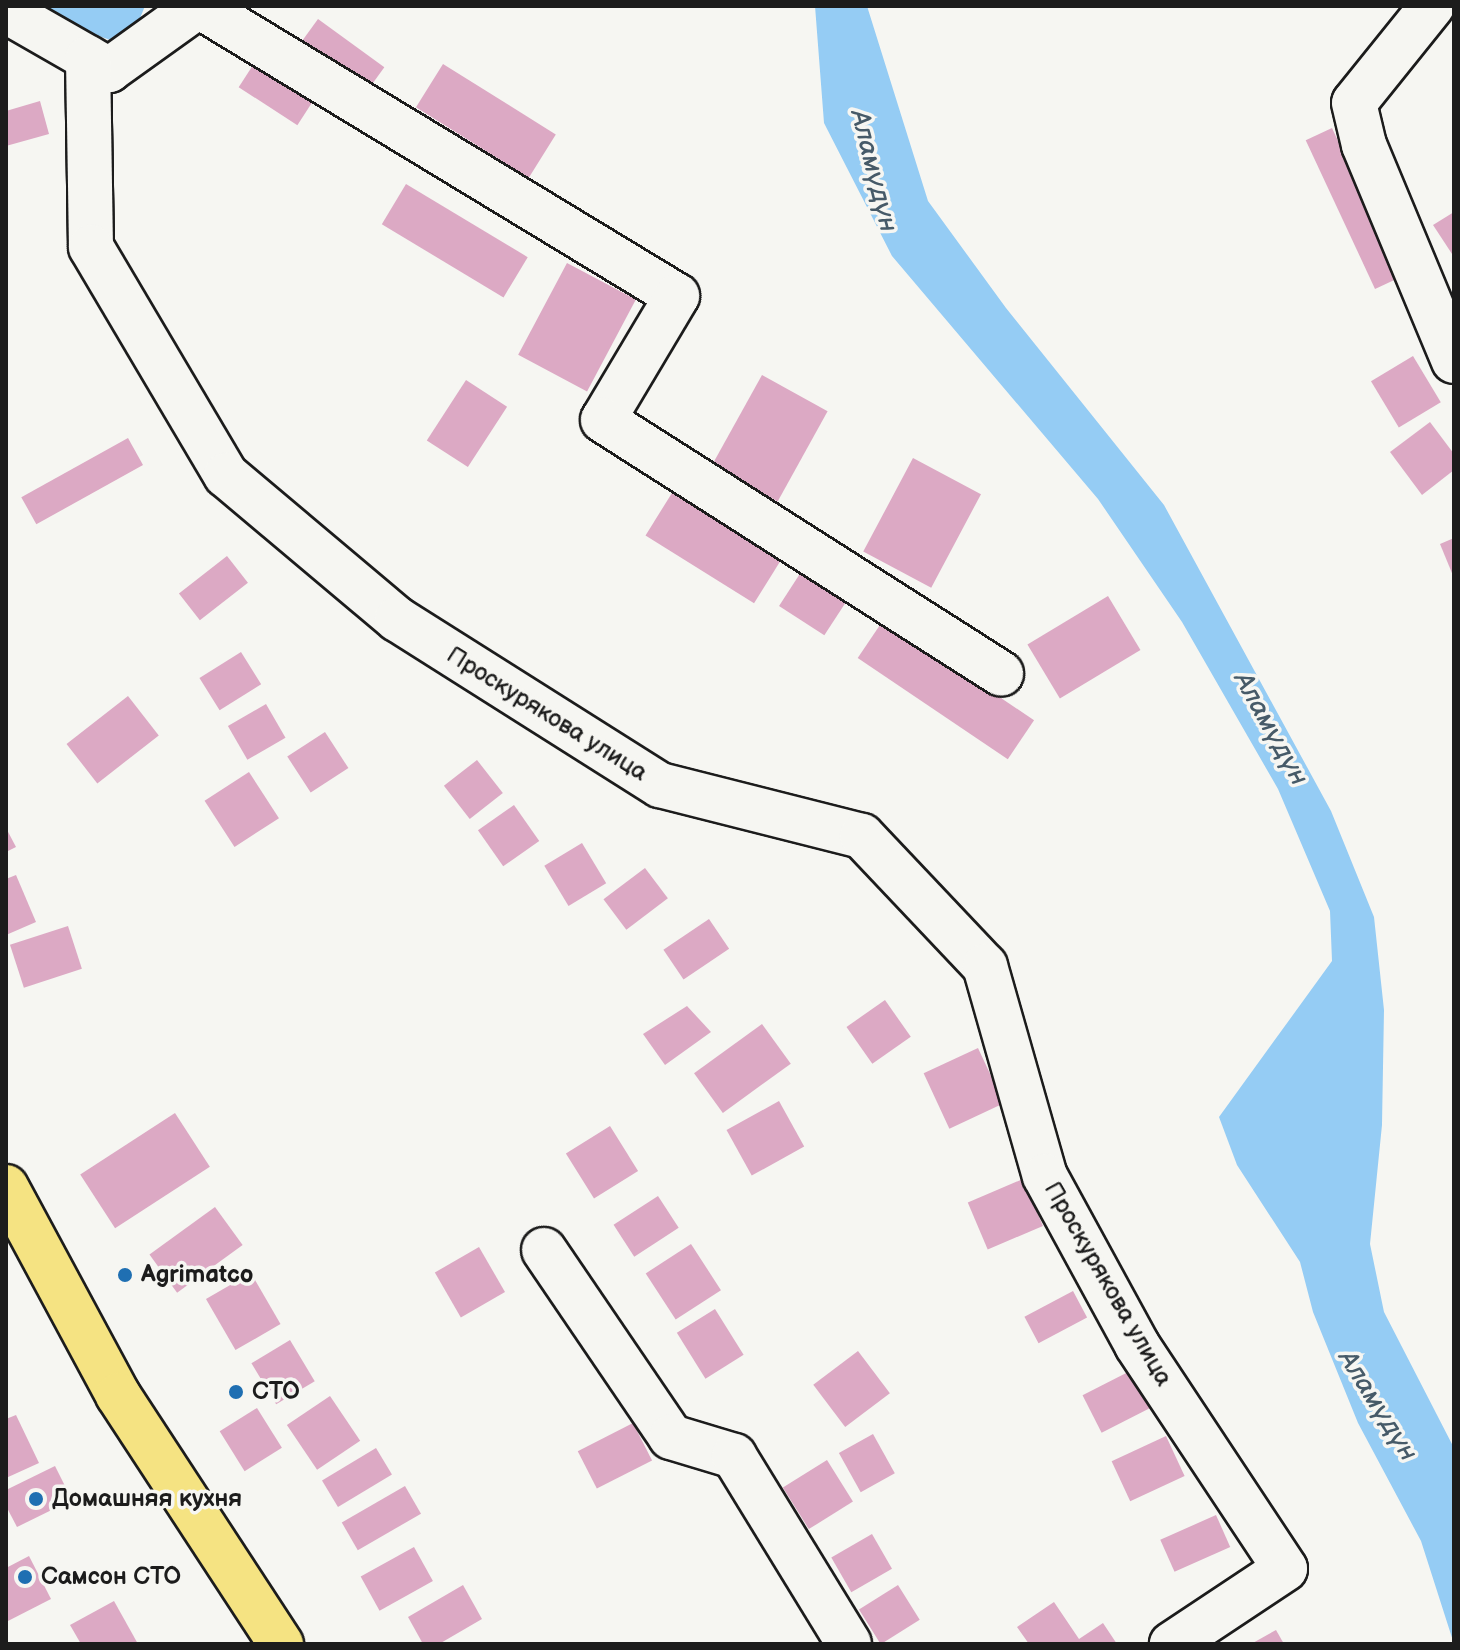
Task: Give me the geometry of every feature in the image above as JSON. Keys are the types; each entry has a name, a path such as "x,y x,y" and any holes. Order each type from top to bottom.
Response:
{"main road":[{"path":"6,1187 118,1395 281,1644"}],"street":[{"path":"6,11 109,70 199,6 677,296 603,420 1001,674"},
{"path":"1432,6 1354,103 1364,145 1454,361"},
{"name":"Проскурякова улица","path":"88,58 91,247 226,475 397,619 660,785 862,836 985,966 1045,1176 1137,1345 1285,1569 1172,1644"},
{"path":"544,1250 671,1437 734,1456 849,1644"}],"water":[{"path":"47,6 145,6 134,33 113,41 68,25"},
{"name":"Аламүдүн","path":"815,6 867,6 928,201 1006,308 1164,505 1331,811 1374,917 1384,1010 1382,1125 1370,1244 1384,1312 1454,1448 1454,1644 1421,1541 1358,1423 1313,1312 1300,1262 1237,1165 1219,1117 1332,961 1330,911 1278,789 1182,622 1098,499 892,256 824,123"}],"building":[{"path":"318,19 384,67 363,97 296,49"},
{"path":"255,62 314,100 297,125 239,87"},
{"path":"443,64 556,134 529,178 416,107"},
{"path":"40,101 49,134 6,146 6,111"},
{"path":"1332,128 1401,277 1375,289 1306,140"},
{"path":"406,184 528,257 504,297 382,224"},
{"path":"1454,212 1454,257 1433,225"},
{"path":"567,263 636,300 587,391 518,355"},
{"path":"1413,356 1441,402 1399,428 1371,381"},
{"path":"762,375 828,411 778,501 712,465"},
{"path":"466,380 507,407 468,467 427,440"},
{"path":"1430,422 1454,454 1454,470 1422,495 1390,452"},
{"path":"128,438 143,465 36,524 21,497"},
{"path":"913,458 981,494 931,588 863,552"},
{"path":"672,493 781,561 754,603 646,535"},
{"path":"1454,538 1454,578 1440,544"},
{"path":"227,556 248,583 200,620 179,594"},
{"path":"803,569 848,598 824,635 779,606"},
{"path":"1108,596 1140,650 1060,698 1027,644"},
{"path":"884,619 1034,720 1008,759 858,658"},
{"path":"241,652 261,684 220,710 199,678"},
{"path":"128,696 159,735 97,783 67,744"},
{"path":"266,704 286,738 247,760 228,726"},
{"path":"325,732 348,768 311,793 287,757"},
{"path":"477,760 503,793 470,819 444,786"},
{"path":"249,772 279,818 235,847 205,801"},
{"path":"514,805 539,841 503,866 478,830"},
{"path":"6,828 16,847 6,852"},
{"path":"582,843 606,883 568,906 544,866"},
{"path":"645,868 668,898 626,930 603,899"},
{"path":"16,875 36,922 6,935 6,879"},
{"path":"709,919 729,949 684,980 663,950"},
{"path":"68,926 82,969 24,988 10,945"},
{"path":"885,1000 911,1037 872,1064 846,1027"},
{"path":"687,1006 711,1032 665,1065 643,1034"},
{"path":"762,1024 791,1064 723,1113 694,1073"},
{"path":"978,1048 1004,1103 949,1129 924,1073"},
{"path":"779,1101 804,1146 752,1176 727,1130"},
{"path":"175,1113 210,1167 115,1228 80,1175"},
{"path":"610,1126 638,1171 594,1199 566,1154"},
{"path":"1023,1179 1043,1226 988,1249 968,1202"},
{"path":"658,1196 679,1228 634,1257 614,1225"},
{"path":"215,1207 243,1245 177,1293 149,1255"},
{"path":"691,1244 721,1290 676,1320 646,1273"},
{"path":"479,1247 505,1292 461,1318 435,1272"},
{"path":"251,1273 280,1324 235,1350 206,1299"},
{"path":"1073,1291 1087,1317 1039,1343 1024,1317"},
{"path":"715,1309 744,1355 705,1379 677,1333"},
{"path":"290,1340 315,1381 276,1404 251,1363"},
{"path":"858,1351 890,1393 845,1427 813,1385"},
{"path":"1136,1368 1155,1405 1102,1433 1083,1395"},
{"path":"330,1396 360,1441 317,1470 287,1425"},
{"path":"257,1408 282,1448 245,1471 220,1431"},
{"path":"16,1415 39,1463 6,1478 6,1419"},
{"path":"633,1423 652,1460 597,1489 578,1451"},
{"path":"873,1434 895,1473 861,1492 839,1453"},
{"path":"1166,1436 1185,1476 1130,1501 1112,1461"},
{"path":"376,1448 392,1475 338,1507 322,1480"},
{"path":"827,1460 853,1502 809,1529 783,1488"},
{"path":"55,1466 72,1500 17,1527 6,1506 6,1490"},
{"path":"405,1486 421,1514 358,1550 342,1522"},
{"path":"1216,1515 1230,1547 1175,1572 1160,1540"},
{"path":"872,1534 892,1569 851,1592 831,1558"},
{"path":"414,1547 433,1581 380,1611 361,1577"},
{"path":"29,1556 51,1599 6,1622 6,1568"},
{"path":"463,1585 482,1619 439,1644 423,1644 408,1617"},
{"path":"898,1585 920,1620 881,1644 859,1609"},
{"path":"114,1601 138,1644 81,1644 70,1625"},
{"path":"1054,1602 1079,1639 1103,1623 1117,1644 1029,1644 1017,1627"},
{"path":"1276,1630 1284,1644 1251,1644"}],"place":[{"name":"Agrimatco","path":"125,1275"},
{"name":"СТО","path":"236,1392"},
{"name":"Домашняя кухня","path":"36,1499"},
{"name":"Самсон СТО","path":"25,1577"}]}
